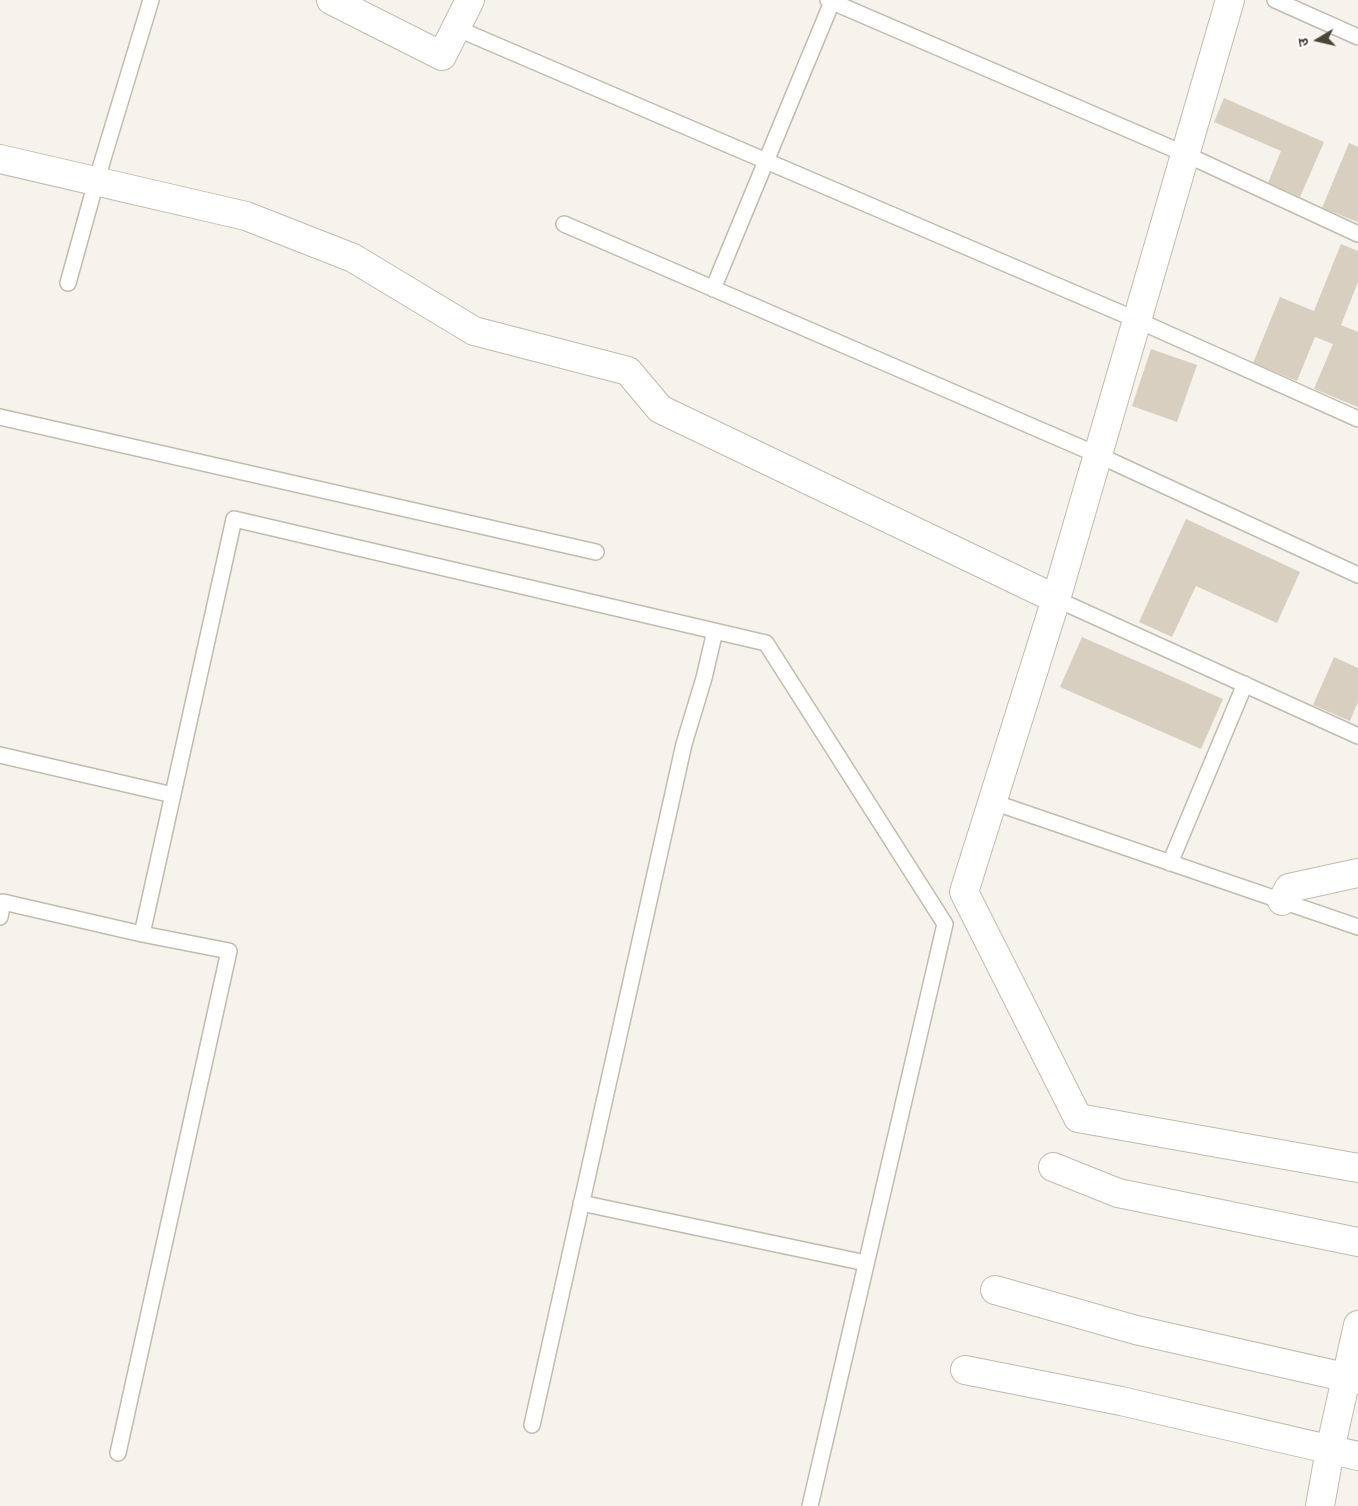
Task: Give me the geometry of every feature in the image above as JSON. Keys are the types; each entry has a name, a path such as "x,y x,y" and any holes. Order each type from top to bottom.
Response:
{"street":[{"path":"331,0 442,56 470,0"},
{"path":"1230,0 1056,599 964,892 1078,1118 1358,1168"},
{"path":"0,160 246,216 353,258 474,331 628,371 660,409 1056,599"},
{"path":"1282,901 1289,888 1358,873"},
{"path":"1052,1167 1118,1193 1358,1242"},
{"path":"995,1290 1136,1330 1352,1379"},
{"path":"1320,1506 1330,1450 1352,1379 1358,1325"},
{"path":"964,1370 1121,1401 1358,1456"}],"lane":[{"path":"68,283 96,182 151,0"},
{"path":"1275,0 1358,37"},
{"path":"713,289 830,1 1185,154 1358,234"},
{"path":"456,28 1137,320 1358,419"},
{"path":"564,224 1098,455 1358,575"},
{"path":"0,417 596,552"},
{"path":"142,934 234,520 766,643 945,924 810,1506"},
{"path":"1056,599 1358,736"},
{"path":"532,1425 684,744 704,678 715,631"},
{"path":"1170,863 1245,684"},
{"path":"0,755 173,795"},
{"path":"993,802 1358,927"},
{"path":"0,917 3,902 142,934 229,951 118,1453"},
{"path":"582,1203 866,1263"}],"building":[{"path":"1224,98 1324,142 1300,197 1268,183 1281,151 1214,122"},
{"path":"1349,143 1358,147 1358,222 1322,208"},
{"path":"1341,244 1358,251 1358,282 1341,325 1358,332 1358,407 1314,389 1333,344 1315,337 1297,381 1253,363 1280,297 1314,311"},
{"path":"1151,349 1197,365 1177,422 1132,406"},
{"path":"1186,519 1300,572 1277,623 1196,586 1172,637 1139,622"},
{"path":"1082,637 1223,699 1201,749 1060,687"},
{"path":"1334,657 1358,668 1358,702 1350,721 1313,705"}]}
